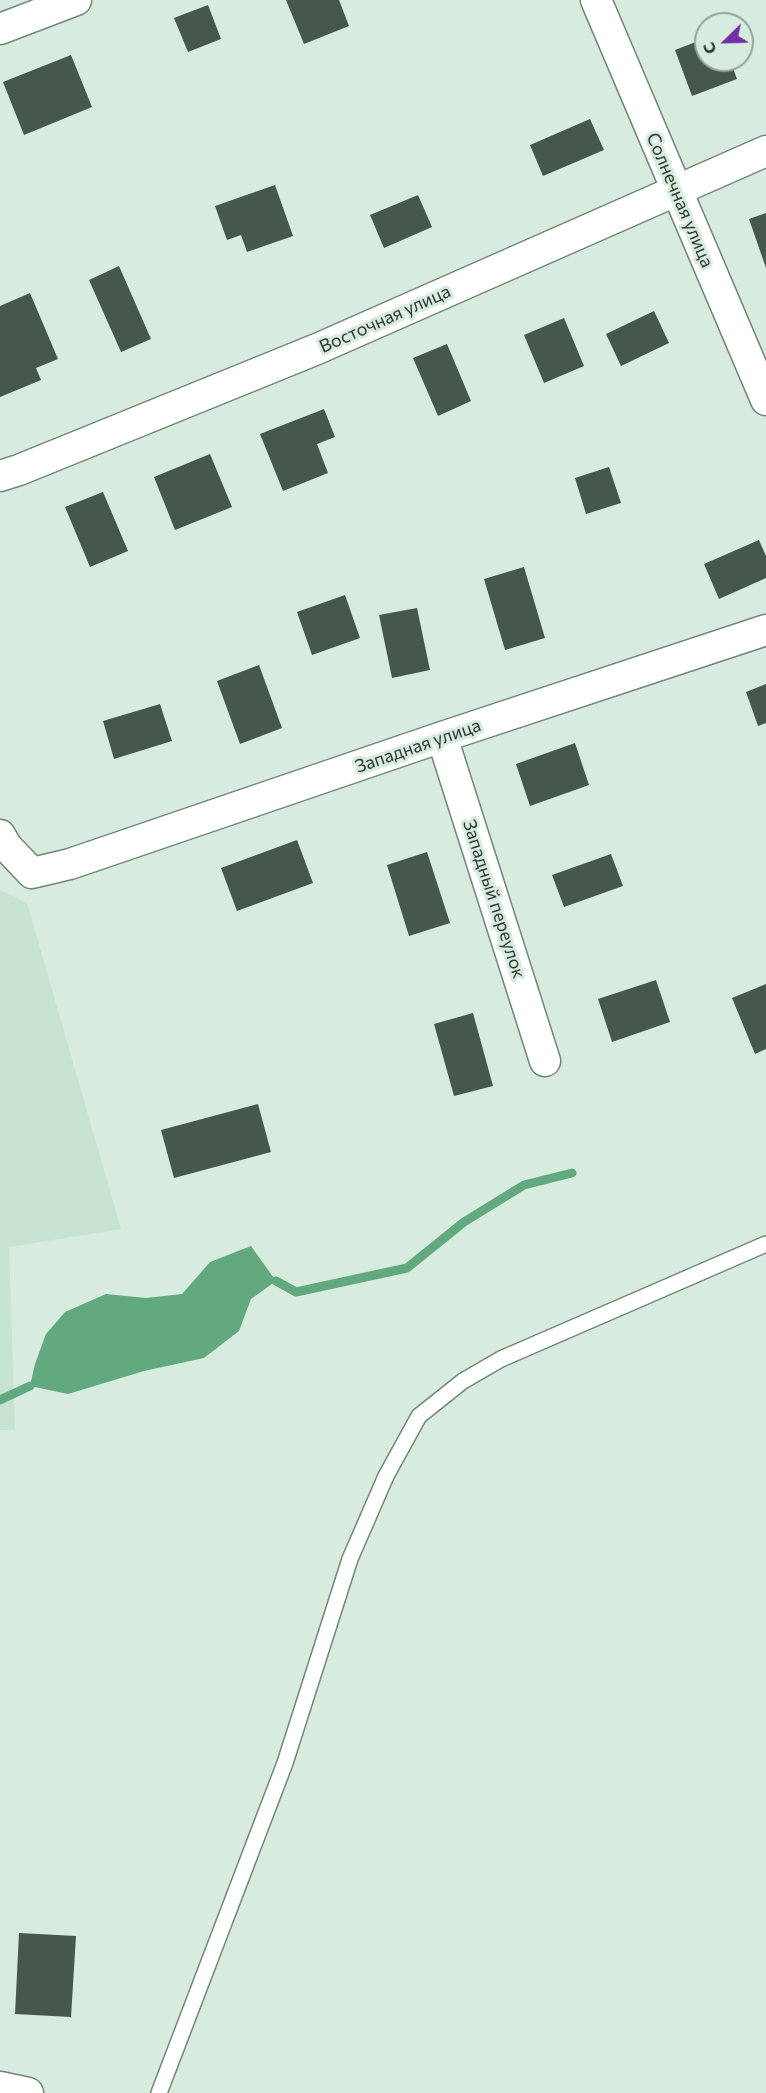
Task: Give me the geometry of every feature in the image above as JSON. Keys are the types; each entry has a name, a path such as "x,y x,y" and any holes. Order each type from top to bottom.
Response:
{"street":[{"path":"0,29 76,0"},
{"name":"Солнечная улица","path":"596,0 766,400"},
{"name":"Восточная улица","path":"0,476 317,349 766,151"},
{"name":"Западная улица","path":"0,835 7,847 32,873 70,864 442,737 766,630"},
{"name":"Западный переулок","path":"442,737 545,1061"},
{"path":"0,2087 28,2093"}],"lane":[{"path":"159,2093 285,1763 350,1559 386,1476 419,1416 463,1381 501,1359 766,1244"}],"shaded area":[{"path":"0,890 27,903 121,1229 9,1247 15,1430 0,1430"},
{"path":"251,1246 276,1281 251,1299 239,1331 204,1358 144,1371 68,1394 30,1386 46,1334 65,1312 106,1294 146,1298 182,1294 210,1262"}],"building":[{"path":"286,0 339,0 349,26 304,44"},
{"path":"208,5 221,39 188,52 174,18"},
{"path":"694,43 694,72 734,72 737,79 692,96 675,50"},
{"path":"71,55 92,107 24,135 3,82"},
{"path":"590,119 604,150 543,176 530,145"},
{"path":"275,185 293,236 247,252 241,235 227,240 215,206"},
{"path":"418,195 432,227 384,248 370,215"},
{"path":"766,213 766,268 749,219"},
{"path":"119,266 151,339 121,352 89,280"},
{"path":"30,293 58,359 36,368 41,380 0,397 0,306"},
{"path":"654,311 669,343 621,366 606,334"},
{"path":"564,318 584,366 544,383 524,335"},
{"path":"447,344 471,401 438,416 413,358"},
{"path":"324,409 335,437 317,444 328,473 283,491 260,434"},
{"path":"210,454 232,507 175,530 154,477"},
{"path":"609,467 621,503 586,514 575,478"},
{"path":"103,492 128,551 90,567 65,507"},
{"path":"759,540 766,556 766,578 719,599 704,564"},
{"path":"524,567 545,638 505,650 484,579"},
{"path":"345,595 360,638 312,655 297,612"},
{"path":"417,608 430,670 392,678 379,615"},
{"path":"259,665 282,728 240,744 217,681"},
{"path":"766,684 766,723 758,726 746,692"},
{"path":"160,704 172,741 114,759 103,721"},
{"path":"575,743 589,785 530,806 516,764"},
{"path":"297,840 313,883 237,911 221,868"},
{"path":"427,852 450,923 409,936 387,865"},
{"path":"611,854 623,886 564,907 552,875"},
{"path":"656,980 670,1022 612,1042 598,999"},
{"path":"766,984 766,1049 755,1054 732,998"},
{"path":"473,1013 493,1086 454,1096 434,1024"},
{"path":"258,1104 271,1152 174,1178 161,1130"},
{"path":"19,1933 76,1936 71,2017 15,2014"}],"waterway":[{"path":"276,1281 296,1292 407,1268 464,1222 524,1185 572,1173"},
{"path":"0,1400 30,1386"}]}
